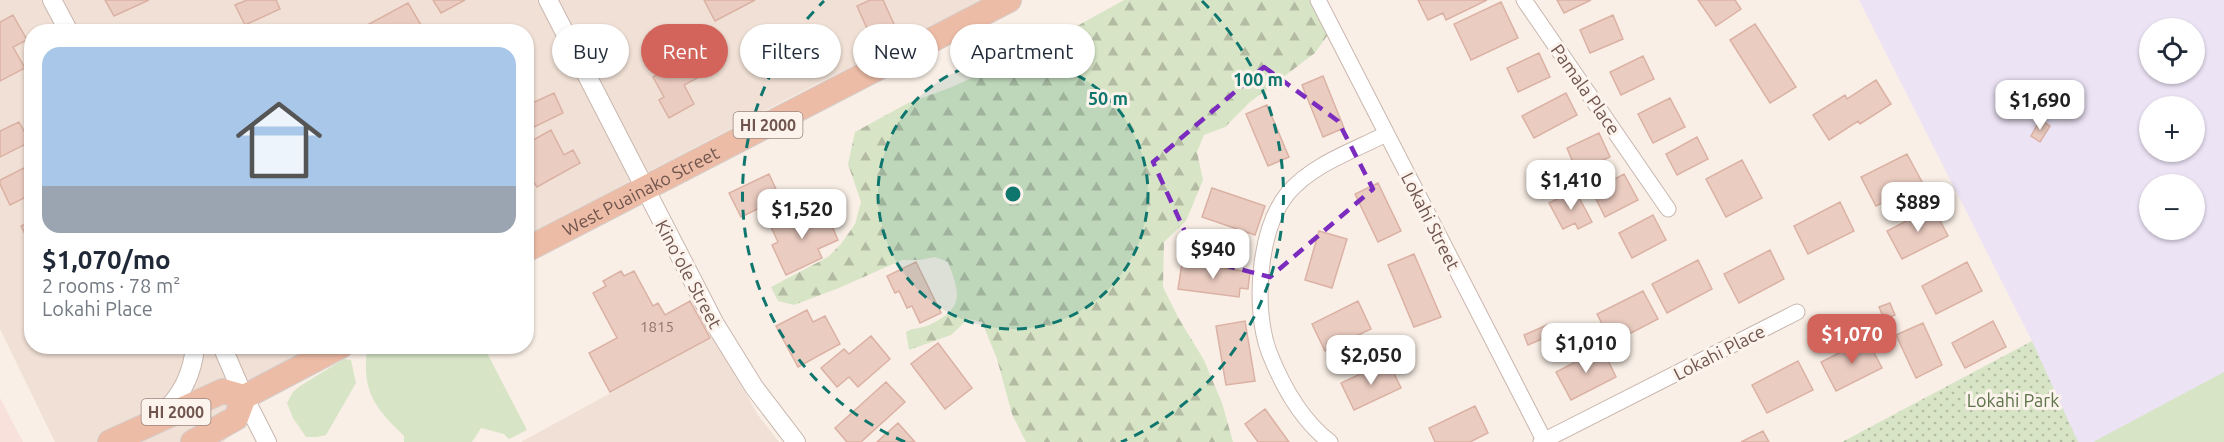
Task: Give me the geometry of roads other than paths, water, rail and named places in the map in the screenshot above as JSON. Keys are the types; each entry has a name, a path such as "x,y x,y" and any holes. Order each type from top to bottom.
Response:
{"highway":[{"name":"West Puainako Street","path":"534,246 1009,0"},
{"path":"244,397 326,354"},
{"name":"HI 2000","path":"110,442 223,391 244,397 236,418 193,442"}],"street":[{"path":"52,0 65,24"},
{"name":"Kinoʻole Street","path":"548,0 715,324 754,387 796,442"},
{"name":"Lokahi Street","path":"1318,0 1543,441"},
{"name":"Pamala Place","path":"1524,0 1668,209"},
{"path":"1330,442 1301,412 1284,384 1268,350 1261,313 1263,249 1275,215 1288,193 1316,169 1386,134"},
{"name":"Lokahi Place","path":"1543,441 1797,312"},
{"path":"150,423 175,401 184,387 193,354"},
{"path":"225,354 267,442"}],"park label":[{"name":"Lokahi Park","path":"2013,400"}]}
